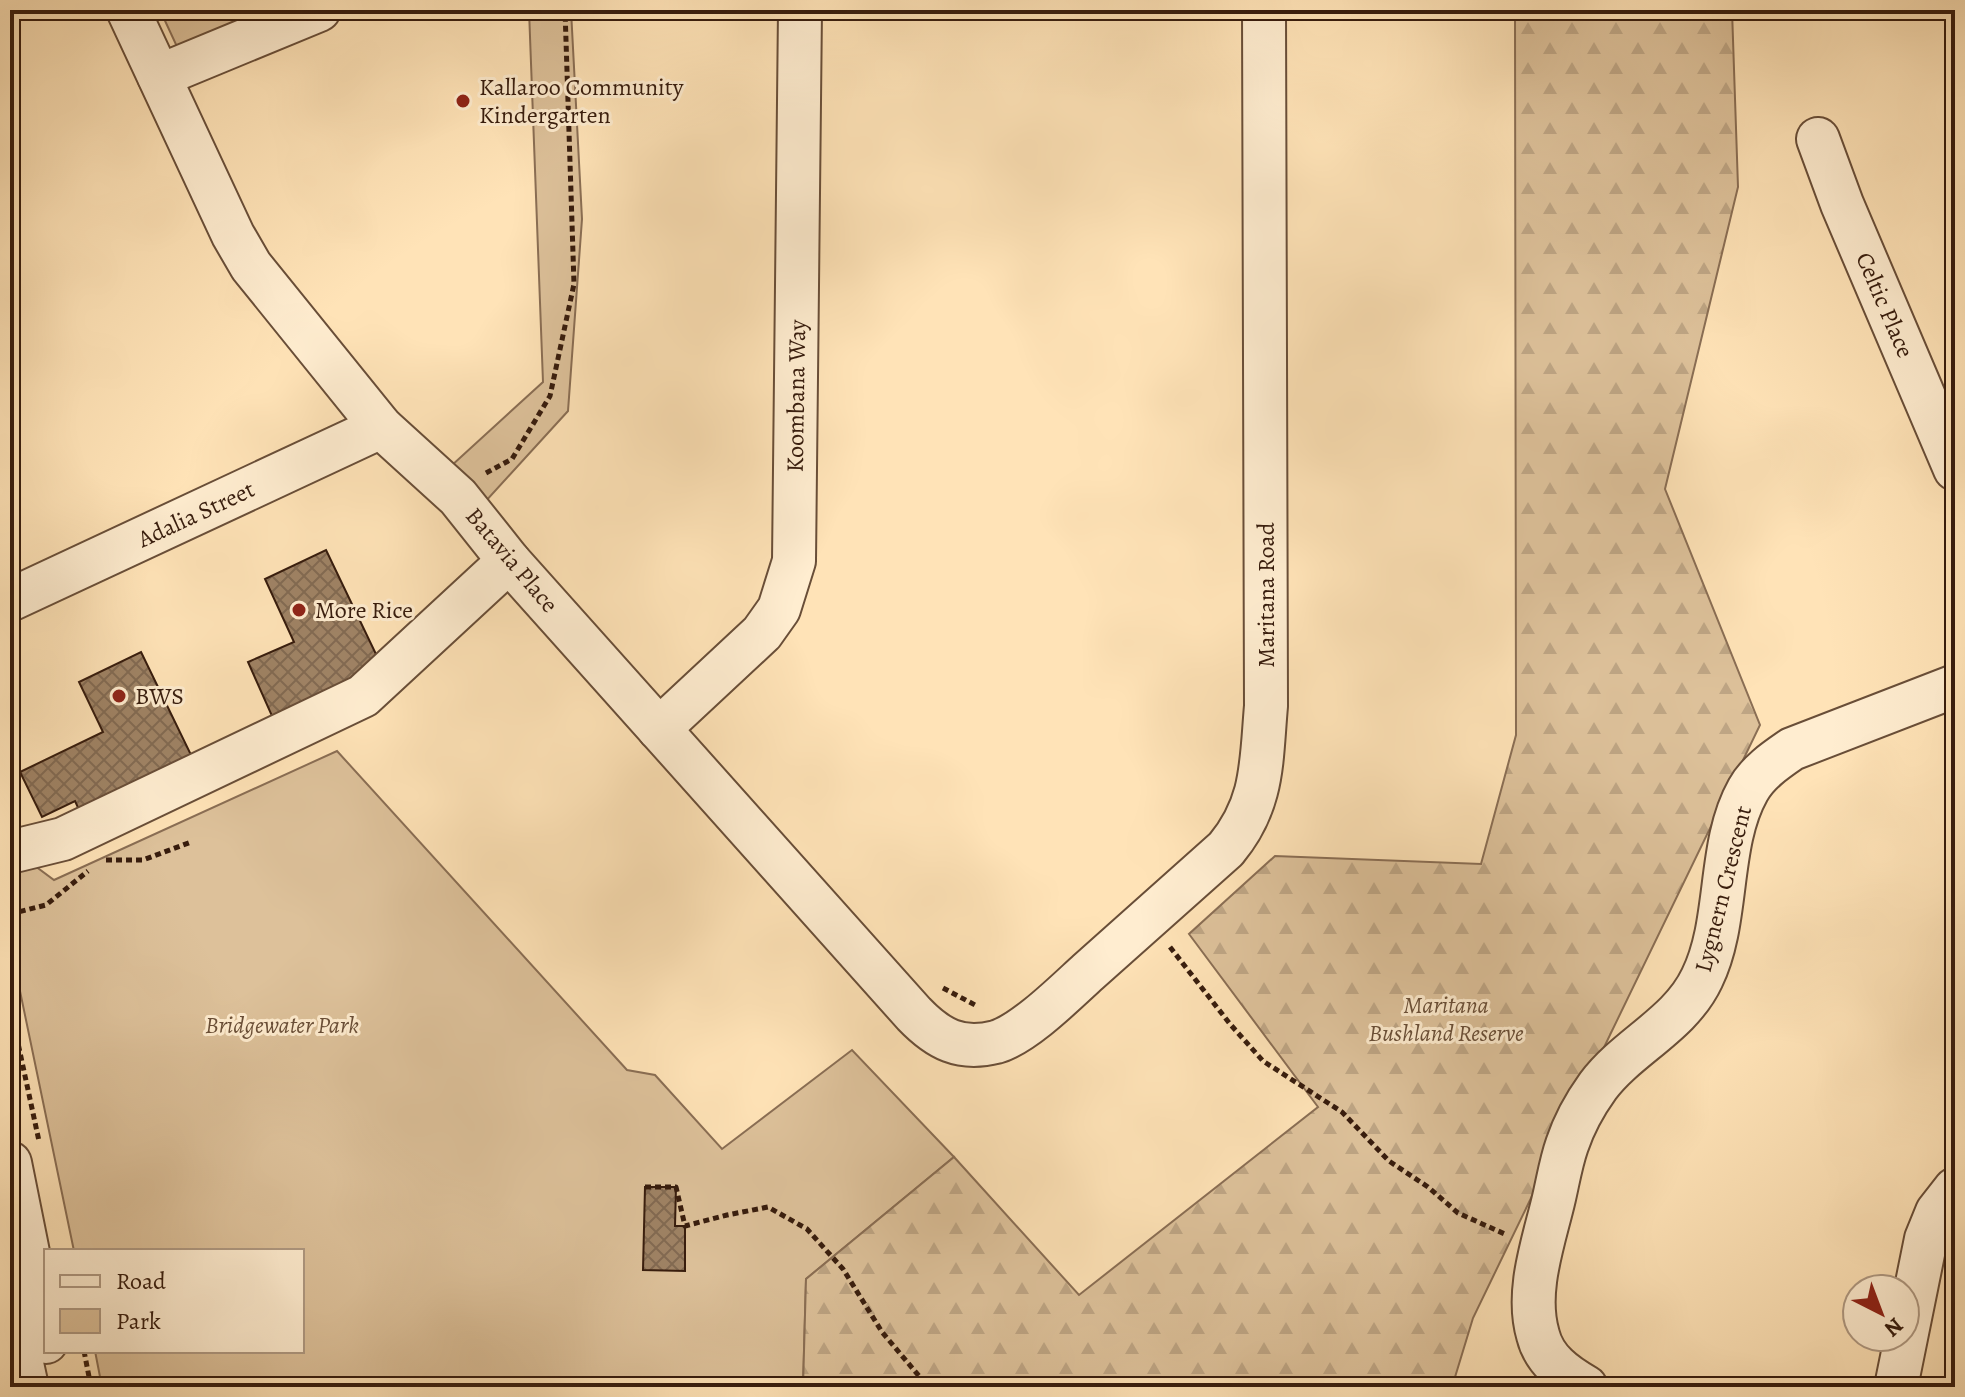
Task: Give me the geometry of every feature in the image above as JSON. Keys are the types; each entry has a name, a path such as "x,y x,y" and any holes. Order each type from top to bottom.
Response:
{"street":[{"name":"Batavia Place","path":"128,10 233,235 251,266 381,427 458,497 509,561 932,1033 950,1042 977,1026"},
{"path":"159,76 319,10"},
{"name":"Koombana Way","path":"659,729 762,633 779,609 794,561 800,10"},
{"name":"Maritana Road","path":"977,1026 999,1041 1047,1009 1226,849 1243,829 1253,806 1260,778 1266,706 1264,10"},
{"name":"Celtic Place","path":"1818,139 1842,204 1955,469"},
{"name":"Adalia Street","path":"10,600 381,427"},
{"path":"10,852 63,839 363,696 509,561"},
{"name":"Lygnern Crescent","path":"1586,1387 1566,1376 1548,1357 1538,1336 1534,1305 1544,1240 1567,1145 1582,1109 1600,1084 1692,997 1704,975 1736,817 1749,788 1770,764 1792,749 1955,686"},
{"path":"25,1153 44,1324"},
{"path":"1896,1387 1926,1239 1937,1212 1955,1189"},
{"path":"10,1308 27,1387"},
{"path":"48,1353 56,1387"}],"path":[{"path":"458,497 478,477 512,459 550,396 574,284 565,10"},
{"path":"101,860 143,860 191,842"},
{"path":"10,914 46,905 90,869"},
{"path":"1149,917 1199,986 1263,1061 1342,1112 1389,1161 1428,1187 1458,1213 1504,1235 1544,1240"},
{"path":"939,986 977,1026"},
{"path":"10,1006 25,1153"},
{"path":"645,1187 676,1187 685,1226 768,1207 807,1229 843,1269 882,1332 924,1382 938,1387"},
{"path":"84,1353 91,1387"}],"green space":[{"path":"160,10 269,10 179,51"},
{"path":"529,10 571,10 582,219 568,411 474,514 439,477 543,382"},
{"name":"Maritana Bushland Reserve","path":"1515,10 1732,10 1738,187 1665,489 1760,725 1473,1318 1452,1387 803,1387 806,1279 954,1157 1079,1295 1318,1107 1189,934 1275,856 1481,864 1516,735"},
{"name":"Bridgewater Park","path":"337,751 627,1070 655,1075 722,1149 852,1050 954,1157 806,1279 803,1387 102,1387 95,1353 304,1353 304,1249 74,1249 10,943 10,863 31,863 54,880"}],"building":[{"path":"326,550 386,675 276,725 248,662 294,642 265,579"},
{"path":"141,652 193,759 81,814 75,801 42,817 20,772 103,732 79,682"},
{"path":"645,1187 676,1187 675,1226 685,1226 685,1271 643,1270"}],"place":[{"name":"Kallaroo Community Kindergarten","path":"463,101"},
{"name":"More Rice","path":"299,610"},
{"name":"BWS","path":"119,696"}]}
